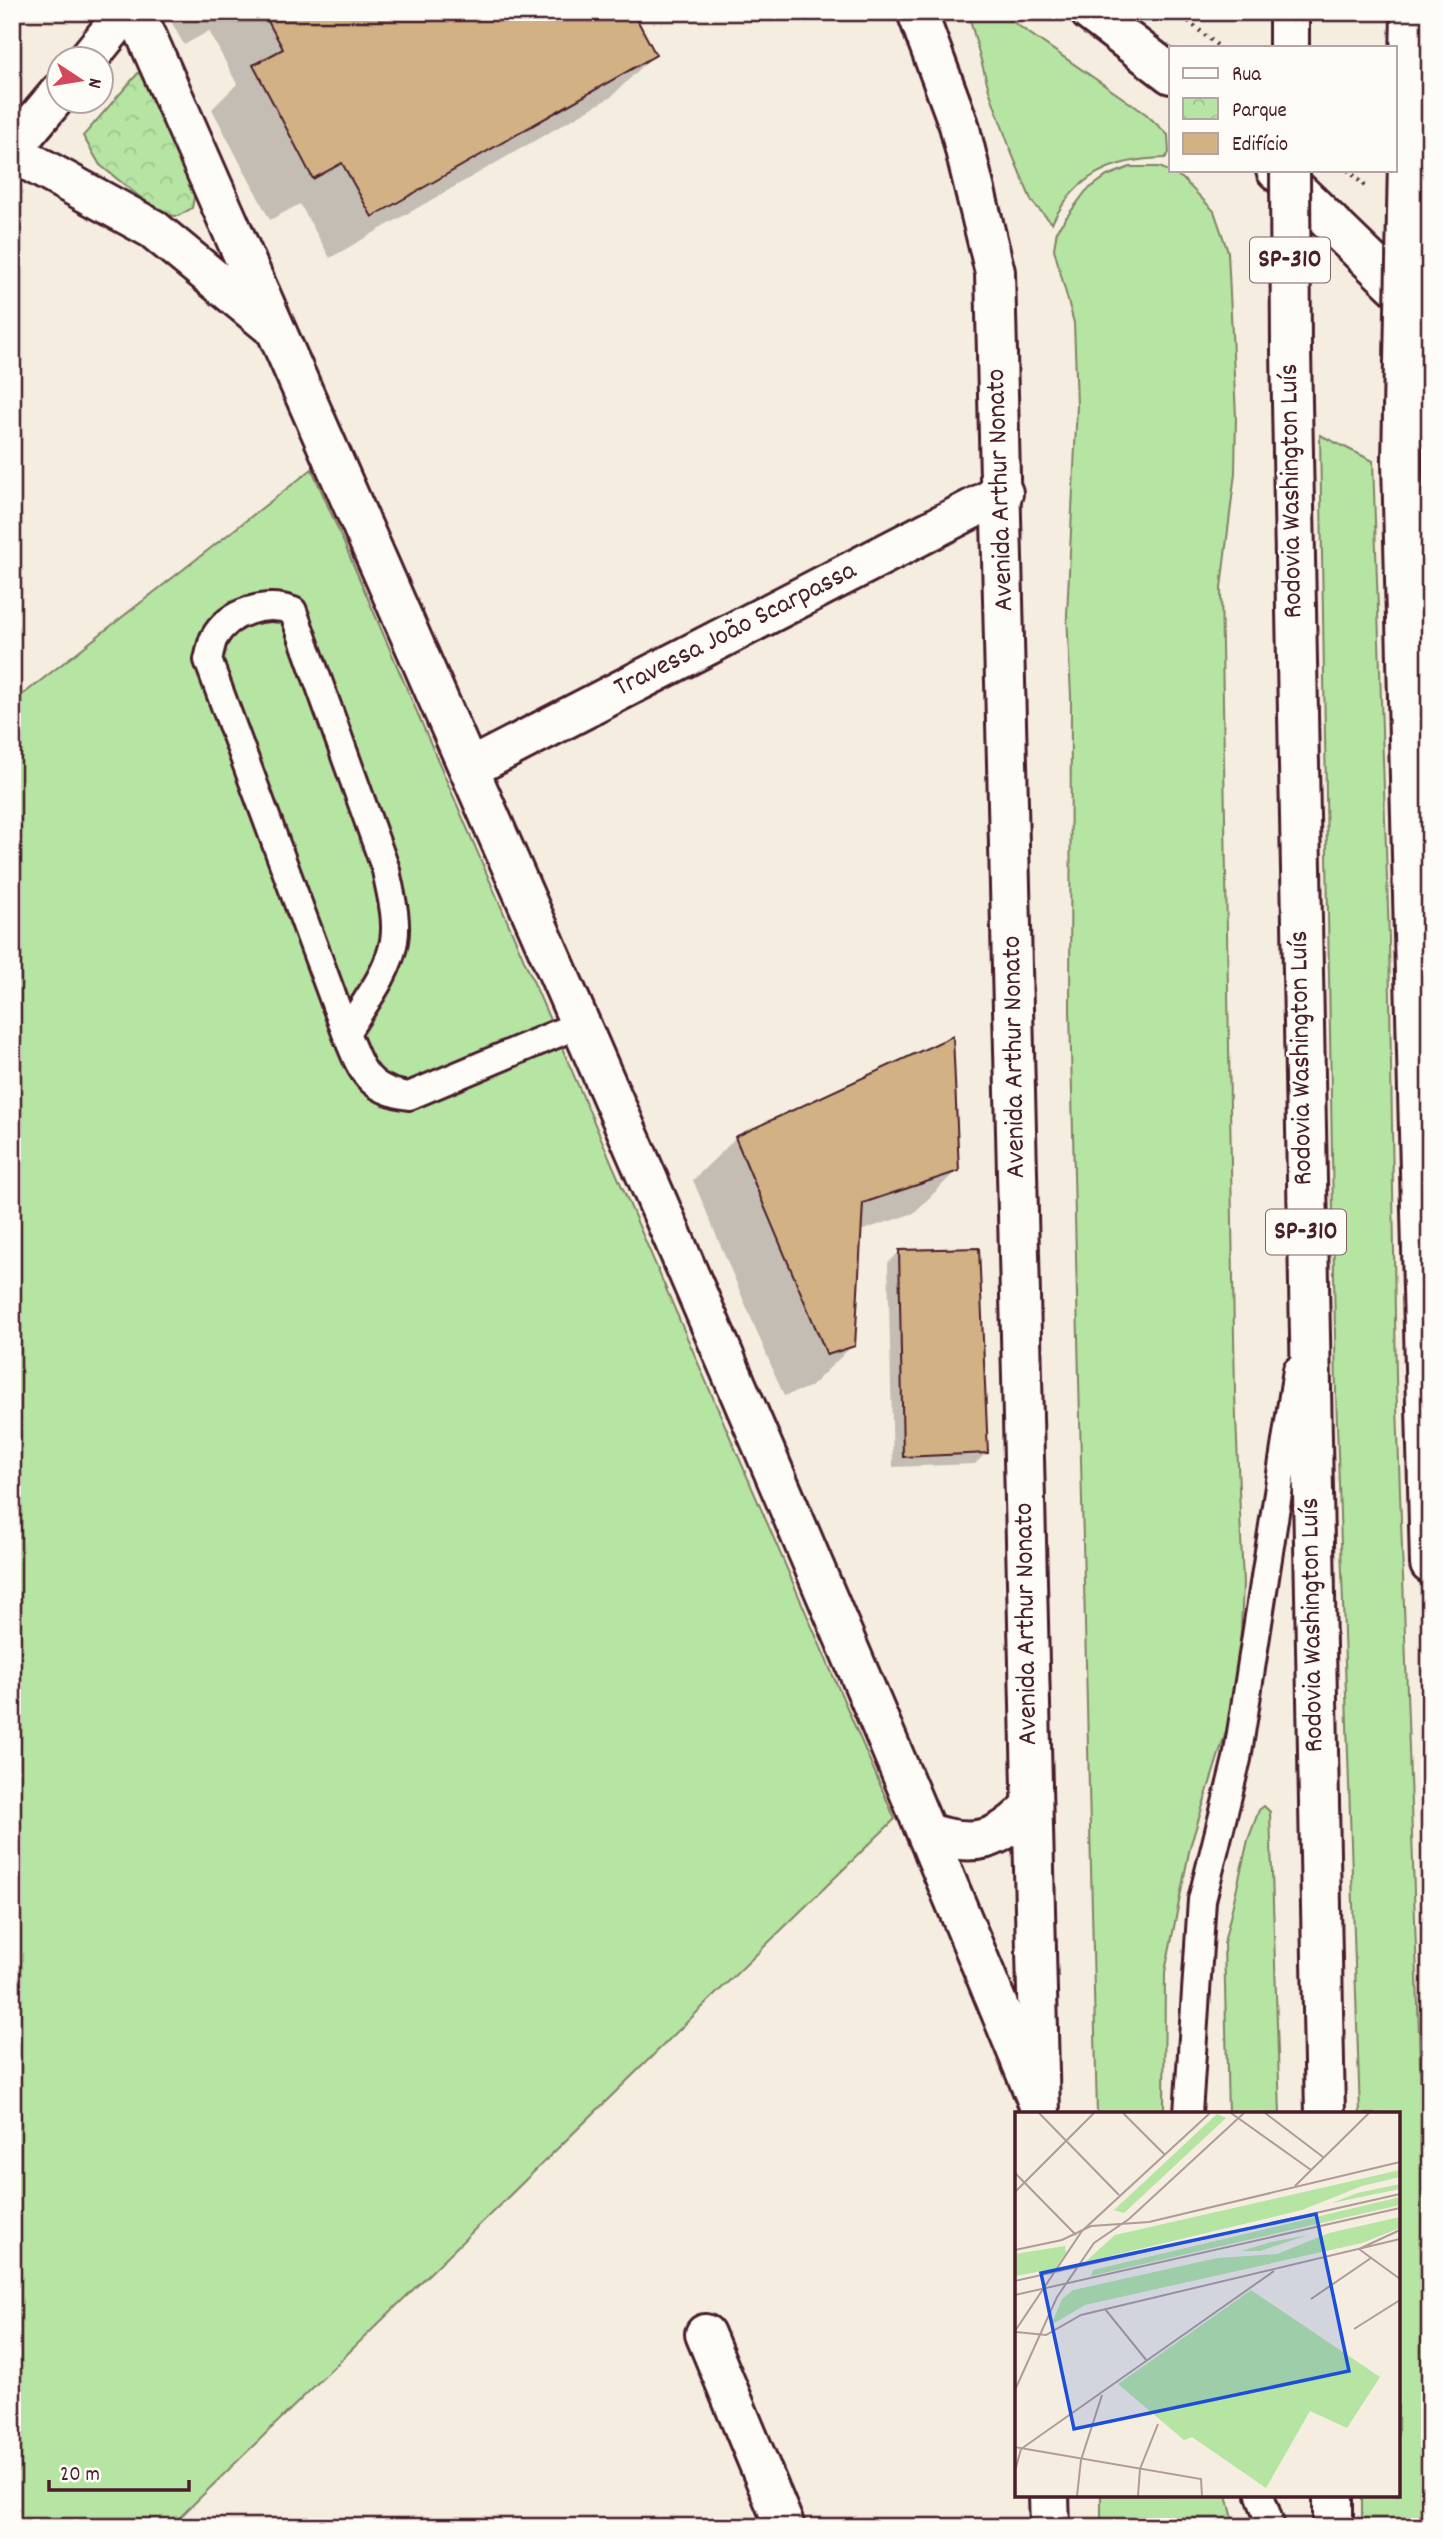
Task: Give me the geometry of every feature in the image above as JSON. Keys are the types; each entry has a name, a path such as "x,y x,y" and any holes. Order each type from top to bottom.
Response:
{"main road":[{"path":"98,46 126,12"},
{"path":"136,12 470,768 928,1833 1040,2110"},
{"name":"Avenida Arthur Nonato","path":"917,12 959,125 995,272 1003,493 1040,2110"},
{"path":"1090,12 1169,72"},
{"path":"1276,12 1310,46"},
{"path":"1289,12 1289,46"},
{"path":"1411,12 1402,462 1430,1564"},
{"path":"46,109 12,150 153,229 275,328"},
{"path":"1396,134 1430,168"},
{"path":"1278,172 1430,319"},
{"name":"Rodovia Washington Luís","path":"1290,172 1307,1306 1325,2112"},
{"name":"Travessa João Scarpassa","path":"470,768 1003,493"},
{"path":"928,1833 956,1842 986,1840 1012,1827 1032,1805"},
{"path":"705,2334 785,2527"},
{"path":"1049,2497 1050,2527"},
{"path":"1333,2497 1334,2527"}],"lane":[{"path":"346,1033 386,966 394,941 393,909 386,870 293,611 279,606 255,608 232,618 214,638 208,660 346,1033 368,1079 385,1093 409,1096 580,1024"},
{"path":"1188,2112 1202,1900 1237,1759 1307,1306"},
{"path":"1261,2497 1271,2527"}],"path":[{"path":"1178,12 1218,46"}],"green space":[{"path":"968,12 1000,13 1146,114 1168,135 1169,153 1165,158 1128,162 1098,173 1072,193 1052,223 1032,202 1012,154 989,90"},
{"path":"139,72 187,162 196,186 192,208 178,216 162,215 100,165 83,136 100,116 116,116 116,98"},
{"path":"1130,167 1160,167 1182,178 1214,211 1228,252 1236,416 1235,473 1221,588 1235,1393 1243,1584 1240,1652 1229,1722 1190,1847 1165,1972 1164,2112 1097,2112 1070,1011 1071,696 1067,615 1077,405 1074,323 1054,249 1057,230 1086,191 1107,176"},
{"path":"1320,435 1373,461 1389,938 1396,1377 1422,2120 1427,2527 1362,2527 1362,2497 1400,2497 1400,2112 1360,2112 1336,1394"},
{"path":"312,469 895,1819 170,2527 12,2527 12,703"},
{"path":"1264,1806 1270,1812 1280,2112 1228,2112 1224,1943 1248,1840 1259,1810"},
{"path":"1101,2497 1228,2497 1235,2527 1101,2527"}],"building":[{"path":"263,12 633,12 656,55 372,217 342,163 313,179 253,65 283,49"},
{"path":"953,1036 959,1171 863,1203 855,1346 827,1355 735,1137"},
{"path":"979,1248 988,1453 903,1457 899,1250"}]}
